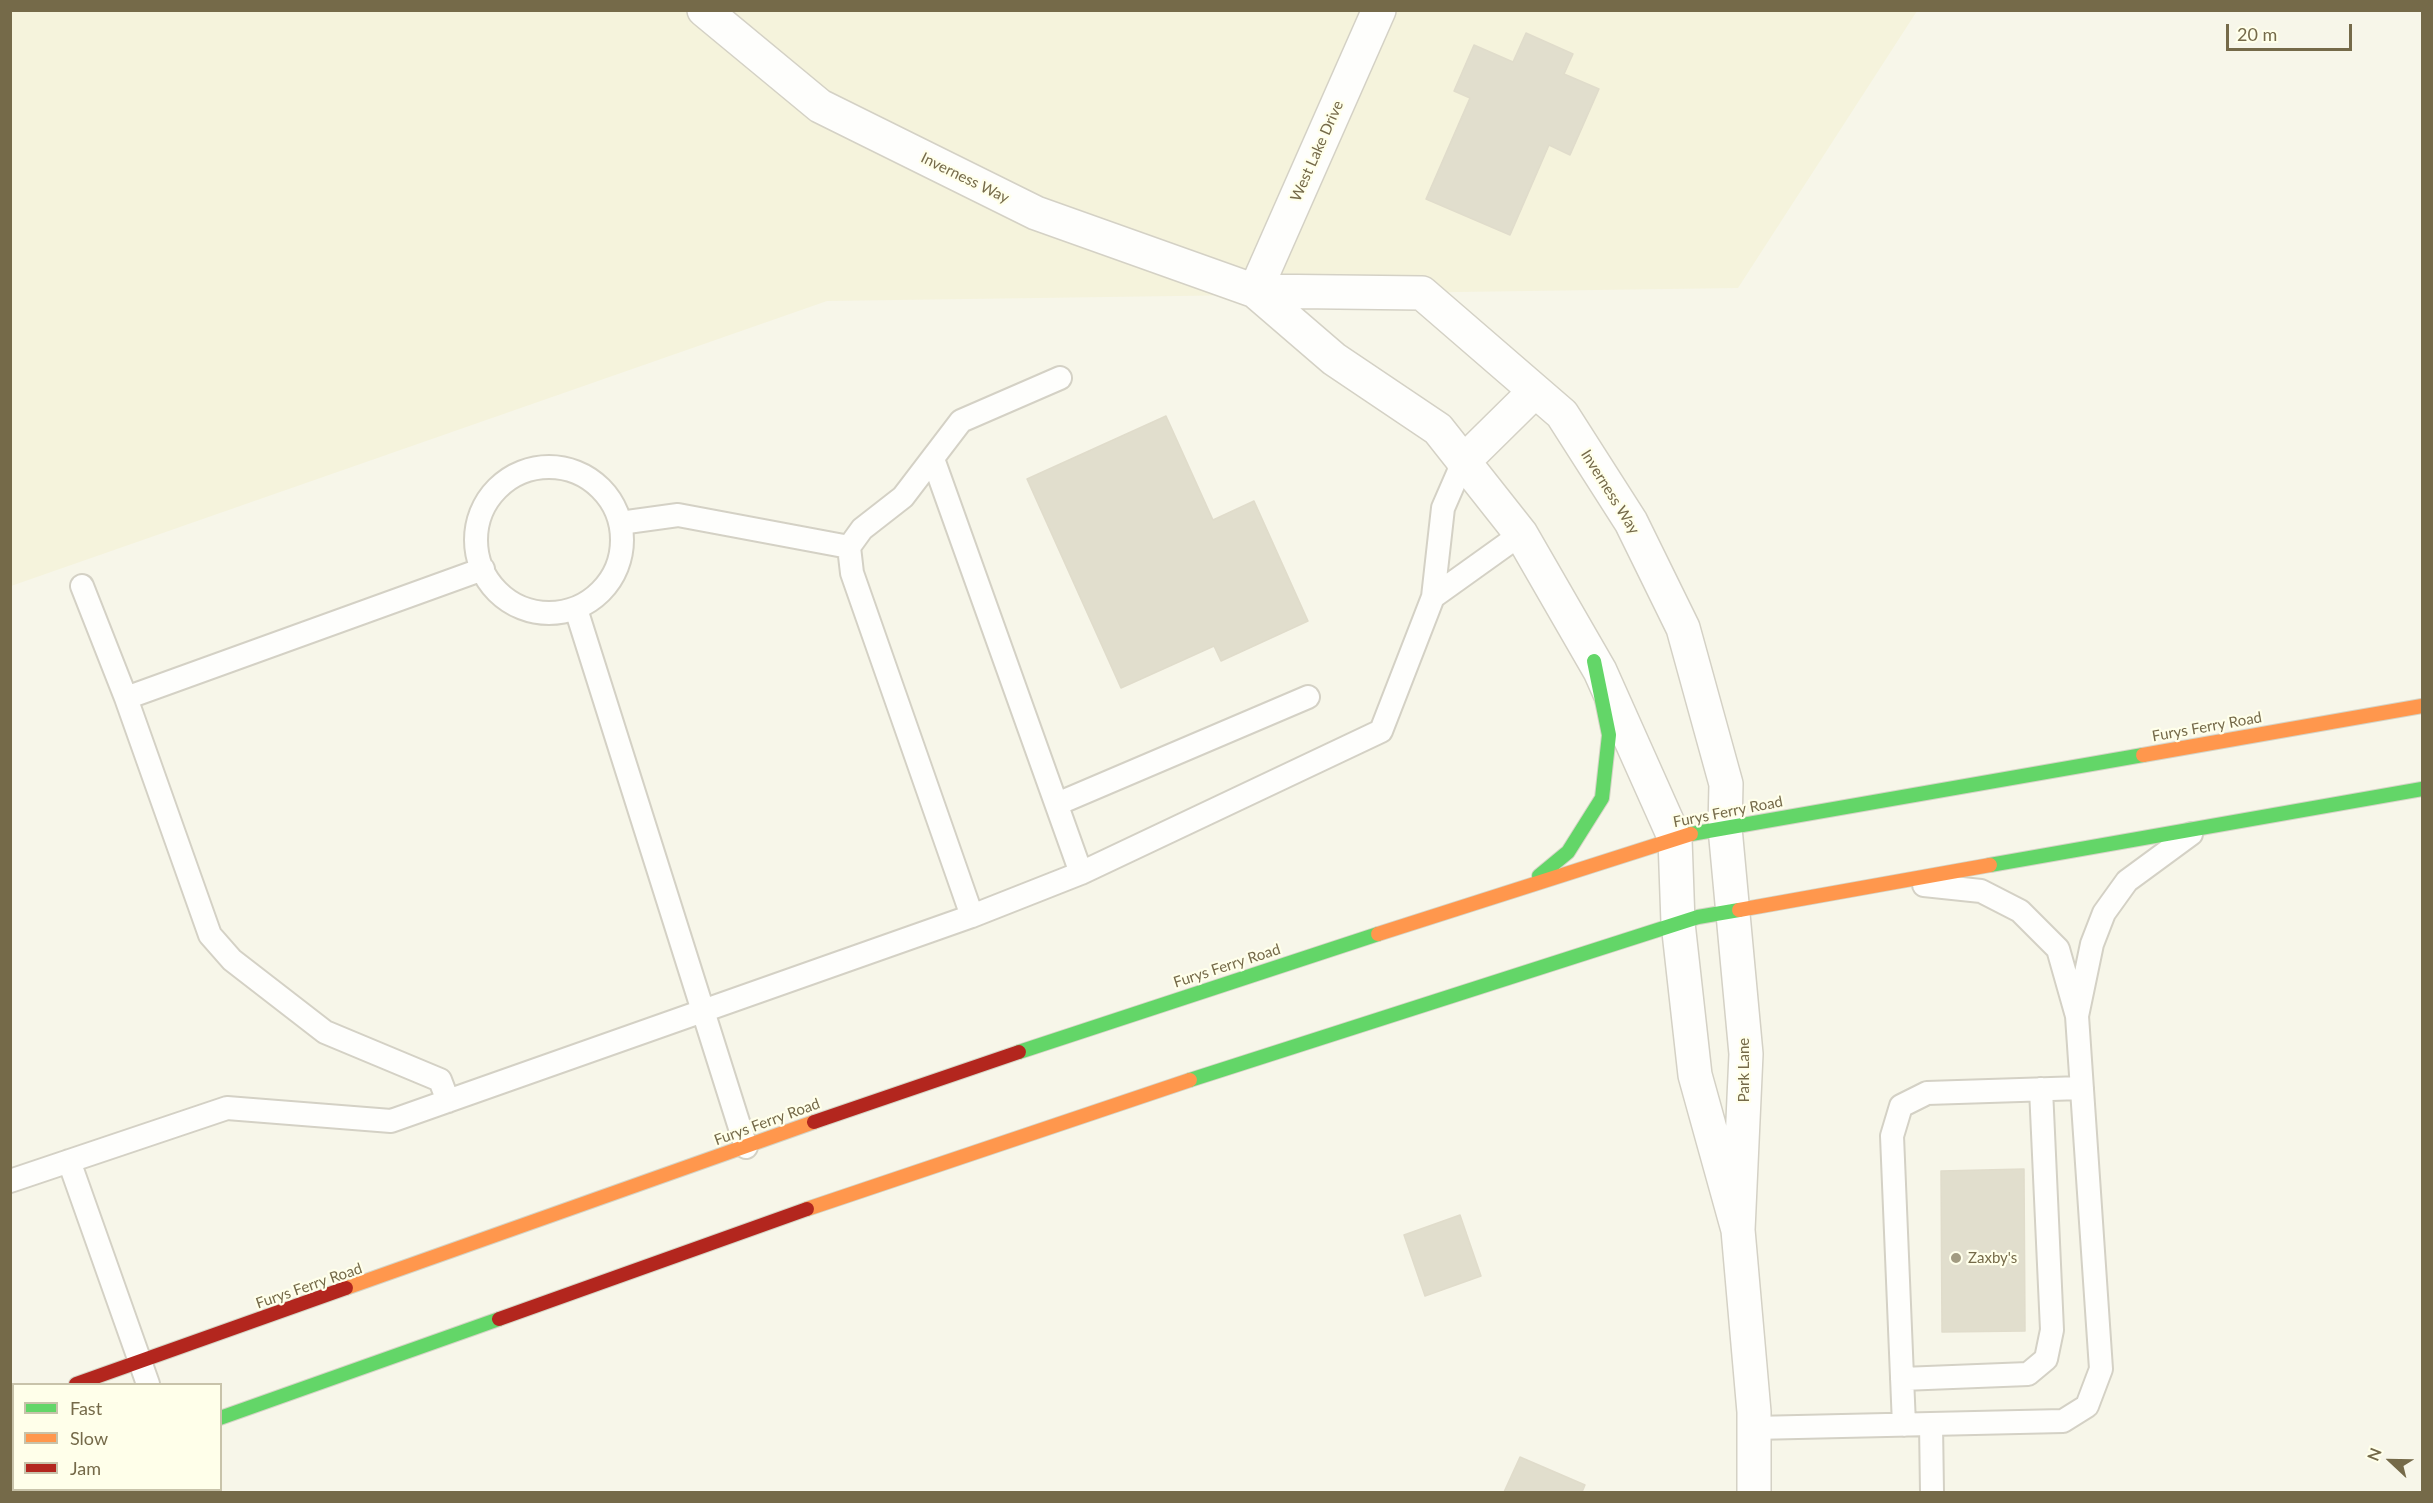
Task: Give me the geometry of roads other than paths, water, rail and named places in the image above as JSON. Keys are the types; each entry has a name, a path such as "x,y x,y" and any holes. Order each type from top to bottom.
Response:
{"main road":[{"path":"1528,886 1568,852 1602,798 1609,735 1594,661"},
{"name":"Furys Ferry Road","path":"79,1383 934,1080 1675,838 2422,706"},
{"path":"222,1417 917,1170 1347,1028 1678,923 1733,911 2422,789"}],"street":[{"name":"Inverness Way","path":"704,10 820,106 1036,213 1255,291 1422,293 1562,414 1631,522 1683,628 1726,784 1725,828 1733,911"},
{"name":"West Lake Drive","path":"1255,291 1379,10"},
{"name":"Inverness Way","path":"1255,291 1334,359 1438,429 1521,534 1594,661 1675,838 1678,923"},
{"path":"1463,462 1535,391"},
{"name":"Park Lane","path":"1733,911 1746,1053 1738,1230 1754,1428 1754,1492"},
{"name":"Park Lane","path":"1678,923 1695,1075 1738,1230"}],"lane":[{"path":"972,916 852,573 849,547 862,530 903,497 961,421 1060,378"},
{"path":"933,459 1081,873"},
{"path":"10,1180 227,1108 391,1121 972,916 1081,873 1381,731 1433,597 1443,508 1463,462"},
{"path":"540,466 564,467 585,476 604,490 617,510 620,523 623,533 621,557 612,579 596,596 576,609 551,614 527,610 505,599 488,580 478,558 476,533 483,509 497,488 517,473 540,466"},
{"path":"620,523 678,515 849,547"},
{"path":"1433,597 1521,534"},
{"path":"126,698 483,569"},
{"path":"82,586 126,698 210,936 232,960 325,1032 440,1080 447,1101"},
{"path":"576,609 746,1146"},
{"path":"1057,804 1308,697"},
{"path":"2077,1016 2092,944 2104,913 2127,881 2197,829"},
{"path":"1754,1428 2063,1421 2087,1407 2101,1370 2077,1016 2058,949 2020,911 1981,891 1895,882"},
{"path":"1904,1425 1892,1136 1901,1106 1926,1093 2082,1088"},
{"path":"1902,1379 2028,1374 2046,1359 2052,1330 2041,1089"},
{"path":"69,1161 148,1383"},
{"path":"1931,1424 1932,1492"}],"place":[{"name":"Zaxby's","path":"1956,1258"}]}
